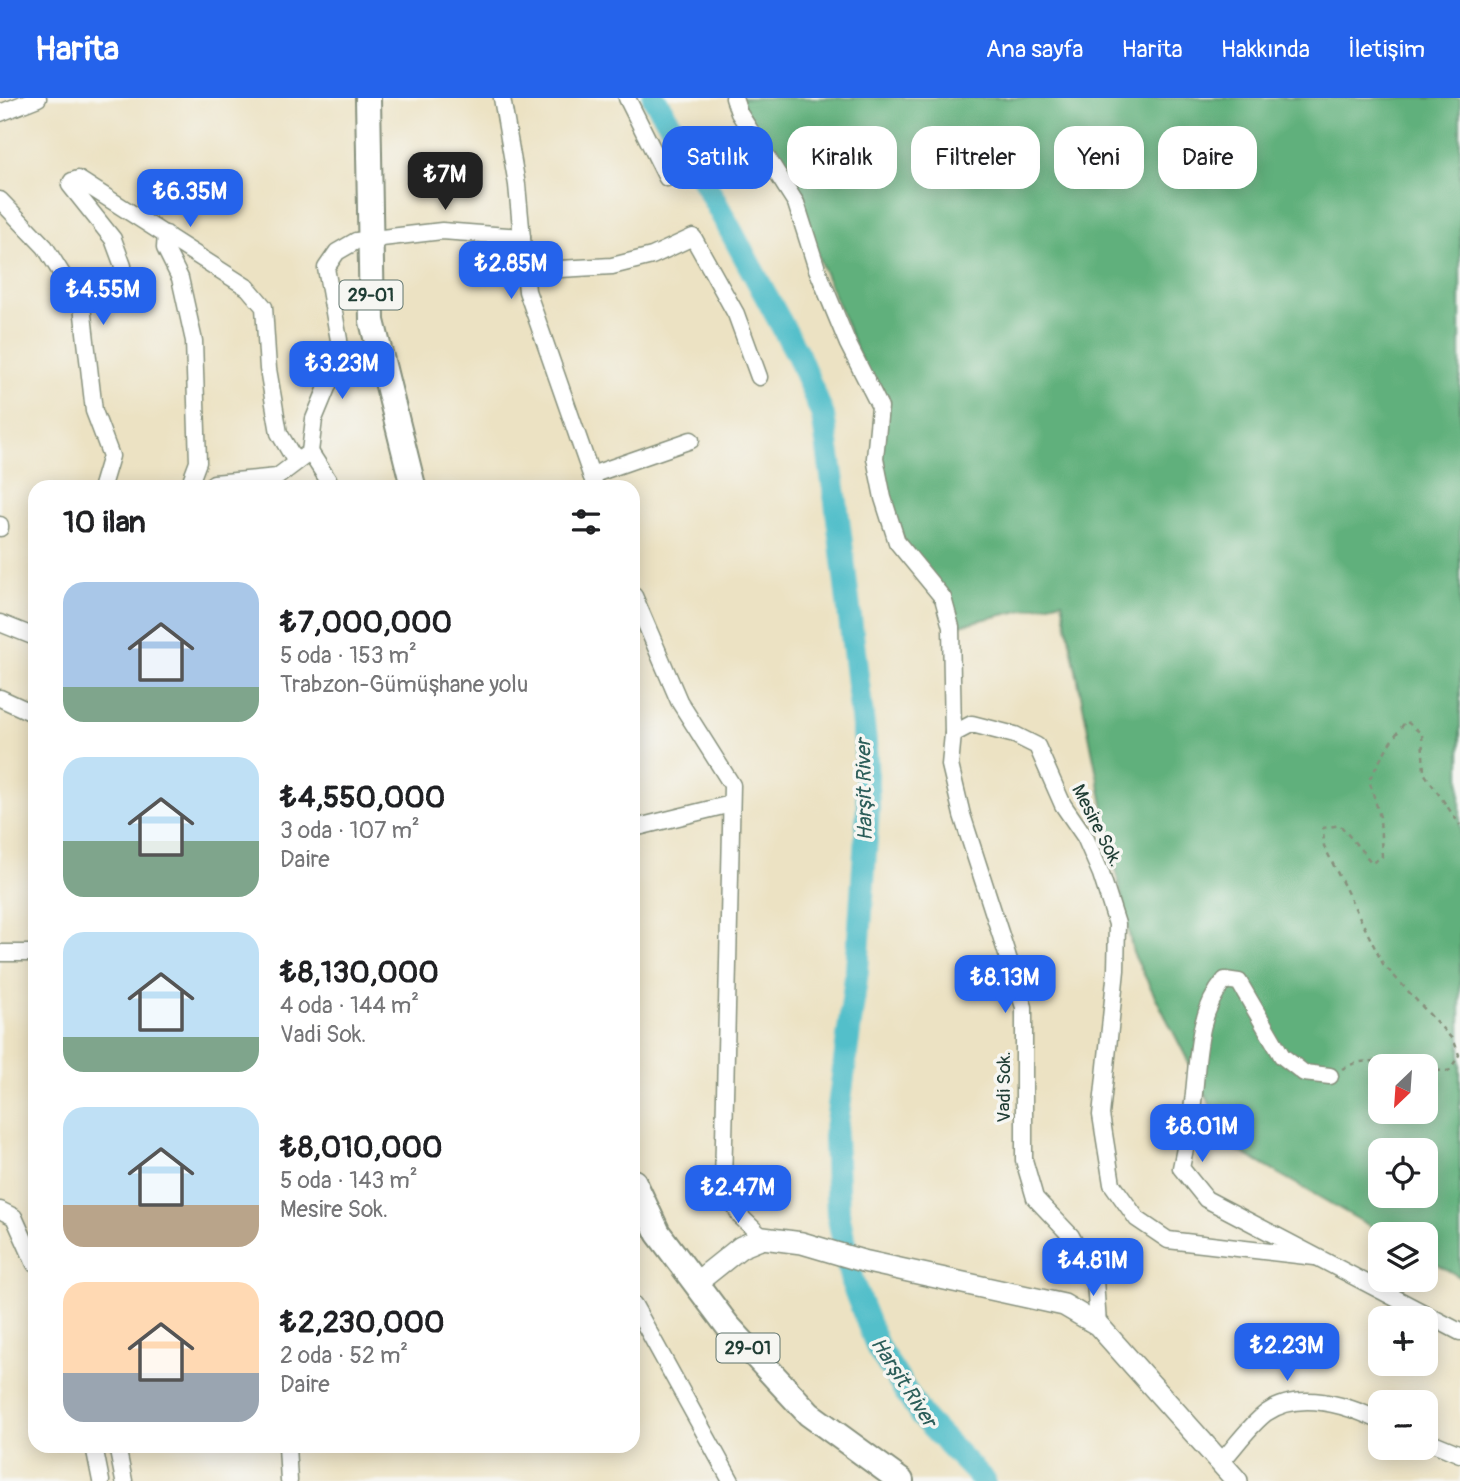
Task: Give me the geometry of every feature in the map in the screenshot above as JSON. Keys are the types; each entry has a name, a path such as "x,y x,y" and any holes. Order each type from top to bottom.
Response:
{"main road":[{"name":"29-01","path":"368,98 372,321 412,480"},
{"name":"29-01","path":"640,1195 658,1233 727,1325 809,1414 890,1478"}],"street":[{"path":"0,113 38,98"},
{"path":"502,98 517,185 527,291 593,480"},
{"path":"627,98 662,168"},
{"name":"Vadi Sok.","path":"734,98 739,113 796,203 832,307 880,407 875,458 883,498 897,542 943,598 951,627 953,734 950,765 962,815 1024,1007 1024,1160 1035,1198 1071,1236 1095,1280 1098,1325"},
{"path":"123,266 113,239 70,185 72,181 78,179 166,234 194,256 248,288 264,307 268,369 279,433 296,462"},
{"path":"0,200 45,247 82,306 94,411 111,456 104,480"},
{"path":"328,480 310,452 314,419 333,373 339,340 326,268 337,252 356,241 442,231 522,237"},
{"path":"166,234 165,248 180,278 194,341 198,462 191,480"},
{"path":"525,271 612,266 652,256 693,237 736,314 760,377"},
{"path":"595,480 691,440"},
{"path":"282,480 296,462 310,452"},
{"path":"640,610 679,701 732,785 723,1185 741,1217 763,1238"},
{"path":"0,623 28,634"},
{"path":"0,698 28,711"},
{"name":"Mesire Sok.","path":"953,734 972,724 1015,735 1037,746 1063,805 1085,837 1096,862 1117,924 1115,982 1101,1115 1112,1184 1137,1219 1168,1240 1315,1257"},
{"path":"640,827 731,804"},
{"path":"0,953 28,953"},
{"path":"1330,1076 1304,1073 1282,1056 1238,982 1225,980 1212,996 1199,1035 1192,1108 1181,1168 1206,1199 1460,1332"},
{"path":"0,1210 14,1217 28,1248"},
{"path":"696,1283 741,1247 763,1238 802,1242 863,1261 1064,1306 1098,1325 1237,1481"},
{"path":"640,1316 731,1481"},
{"path":"1221,1462 1265,1414 1289,1401 1347,1405 1368,1415"},
{"path":"1438,1445 1460,1454"},
{"path":"95,1453 101,1481"},
{"path":"118,1453 124,1481"},
{"path":"287,1453 289,1481"}],"path":[{"path":"1438,1071 1449,1071 1459,1055 1454,1041 1383,964 1324,846 1323,828 1340,825 1372,863 1382,857 1380,817 1369,780 1389,744 1406,721 1422,734 1424,773 1460,825"},
{"path":"1330,1076 1353,1062 1368,1062"}],"green space":[{"path":"734,98 1460,98 1460,1277 1438,1265 1438,1222 1368,1222 1368,1225 1232,1147 1133,953 1062,601 951,627 943,598 897,542 883,498 880,407 796,203 788,189 897,189 897,126 787,126 787,188 773,164 773,126 751,126"}],"waterway":[{"name":"Harşit River","path":"654,98 692,159 798,355 823,416 865,742 868,808 857,970 835,1137 838,1213 852,1282 878,1348 922,1417 984,1481"}]}
